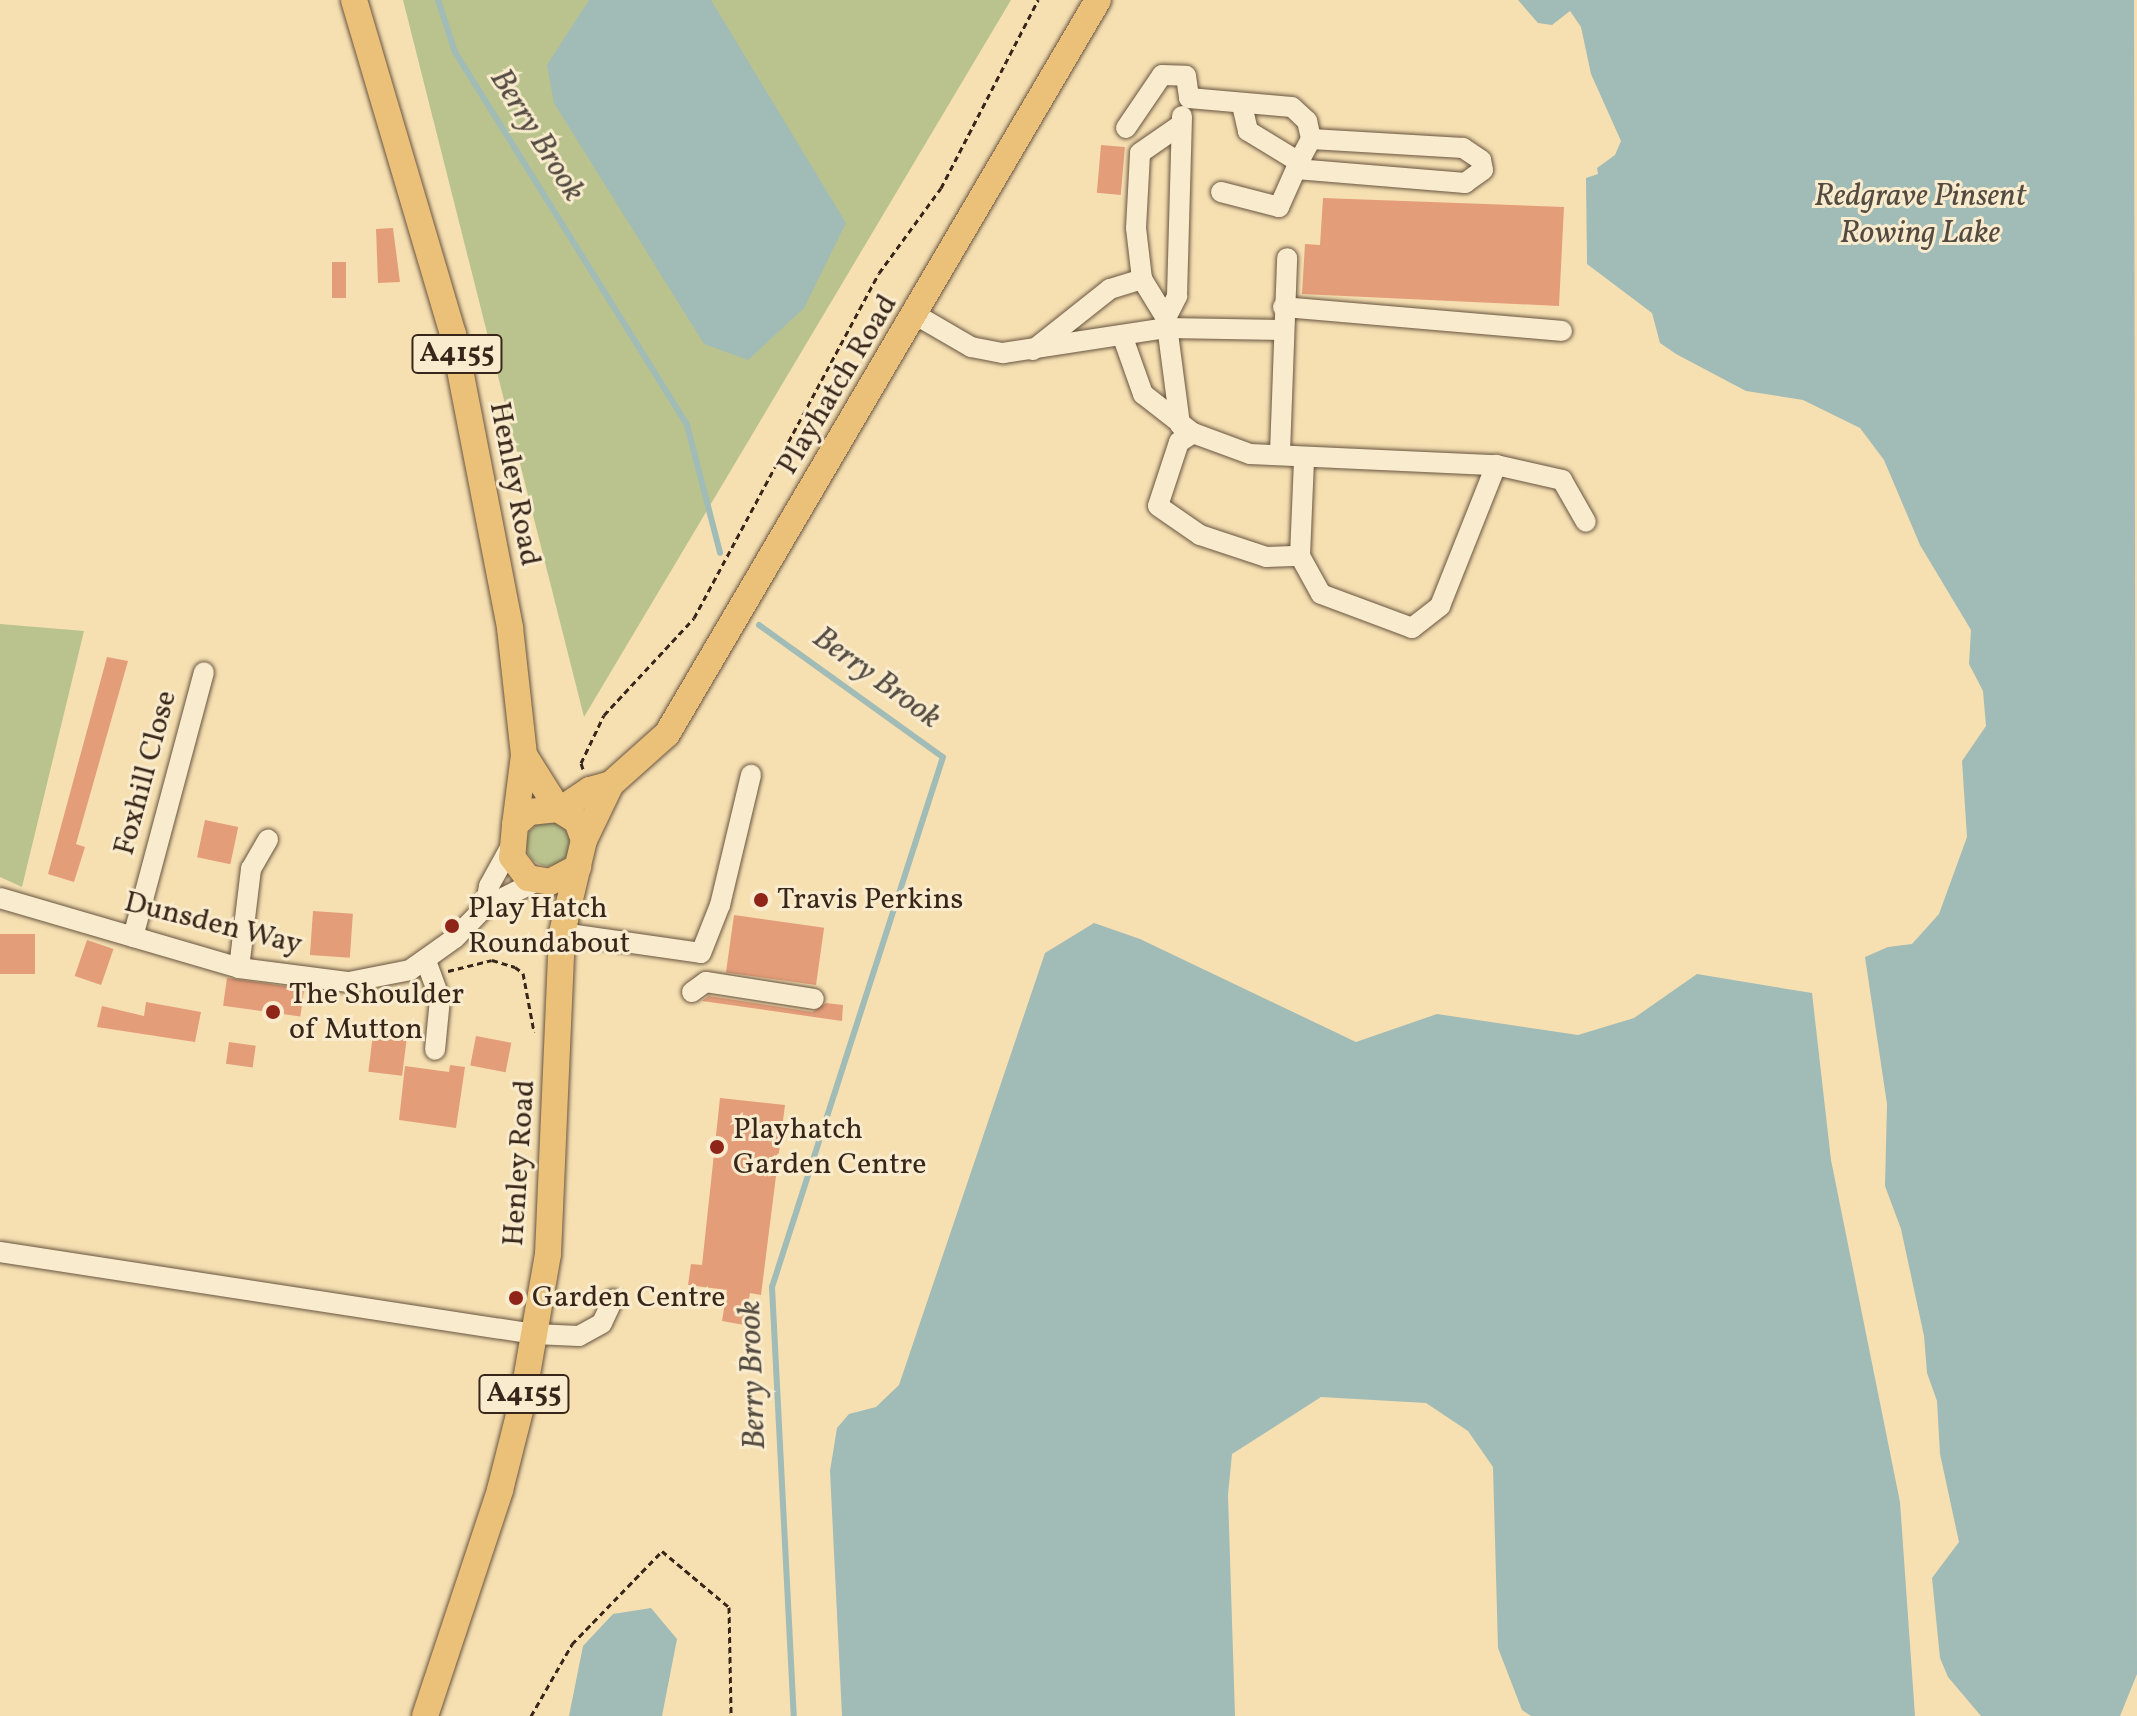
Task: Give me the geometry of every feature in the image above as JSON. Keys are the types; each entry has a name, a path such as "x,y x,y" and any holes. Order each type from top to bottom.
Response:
{"main road":[{"name":"Henley Road","path":"354,0 453,334 510,628 524,755 512,836"},
{"name":"Playhatch Road","path":"559,809 601,787 667,734 916,315 1098,0"},
{"name":"Henley Road","path":"524,755 559,809"},
{"name":"Playhatch Road","path":"584,840 601,787"},
{"path":"559,809 577,821 584,840 578,867 560,880 538,881 521,872 512,836 529,812 559,809"},
{"name":"Henley Road","path":"425,1716 500,1490 534,1334 548,1254 562,933 578,867"},
{"name":"Henley Road","path":"538,881 562,933"}],"street":[{"path":"1126,128 1162,75 1186,76 1189,98 1179,126 1177,296 1167,323"},
{"path":"1189,98 1292,107 1307,121 1311,139 1279,207 1221,192"},
{"path":"1242,104 1248,131 1297,165 1465,183 1483,170 1481,160 1463,148 1311,139"},
{"path":"1179,126 1140,153 1136,228 1142,279 1167,323 1187,429 1179,442 1158,506 1200,535 1266,557 1300,556"},
{"path":"1280,453 1287,258"},
{"path":"1033,350 1110,289 1142,279"},
{"path":"1283,307 1562,331"},
{"path":"916,315 971,347 1003,353 1122,335 1167,323 1283,330"},
{"path":"1122,335 1143,394 1187,429 1250,454 1280,453 1304,460 1496,465 1562,480 1586,522"},
{"path":"1304,460 1300,556 1321,594 1412,628 1440,606 1496,465"},
{"name":"Foxhill Close","path":"133,937 204,672"},
{"path":"562,933 701,953 720,905 751,775"},
{"name":"Dunsden Way","path":"485,907 489,886 512,836"},
{"path":"239,968 251,869 268,840"},
{"name":"Dunsden Way","path":"0,898 239,968 349,982 378,980 429,968 485,907 538,881"},
{"path":"429,968 440,999 435,1050"},
{"path":"692,992 706,982 814,999"},
{"path":"0,1252 534,1334 579,1336 602,1323 613,1299"}],"path":[{"path":"601,787 581,763 604,715 694,618 879,273 941,188 1038,0"},
{"path":"429,968 492,960 515,967 523,973 534,1032 558,1059"},
{"path":"531,1716 572,1644 662,1551 729,1607 731,1716"}],"green space":[{"path":"403,0 1011,0 584,717"},
{"path":"0,624 84,631 22,887 0,877"},
{"path":"548,822 564,828 570,844 564,860 548,866 532,860 526,844 532,828"}],"water":[{"path":"589,0 711,0 846,223 804,308 748,360 704,344 554,103 547,65"},
{"name":"Redgrave Pinsent Rowing Lake","path":"1518,0 2134,0 2137,1674 2120,1716 1981,1716 1948,1677 1940,1658 1932,1578 1959,1542 1940,1454 1937,1401 1927,1373 1924,1336 1901,1229 1885,1186 1887,1104 1865,957 1888,947 1912,944 1939,914 1967,837 1962,761 1986,726 1983,691 1969,664 1971,630 1920,545 1884,460 1860,428 1803,400 1746,391 1676,354 1660,343 1652,313 1587,264 1586,178 1598,174 1597,168 1615,155 1621,141 1591,74 1581,27 1570,11 1552,25 1538,23"},
{"path":"1094,923 1140,939 1356,1042 1437,1014 1578,1035 1634,1018 1697,974 1812,993 1831,1160 1900,1502 1915,1716 1531,1716 1522,1710 1498,1648 1493,1467 1468,1431 1426,1403 1321,1397 1232,1454 1228,1495 1235,1716 842,1716 830,1471 837,1428 849,1414 876,1407 899,1385 1045,953"},
{"path":"651,1608 677,1639 662,1716 569,1716 583,1646 613,1614"}],"building":[{"path":"1101,145 1125,147 1121,195 1097,193"},
{"path":"1323,198 1564,207 1559,306 1302,294 1305,244 1320,245"},
{"path":"393,228 400,282 378,283 376,229"},
{"path":"332,262 346,262 346,298 332,298"},
{"path":"107,657 128,661 76,844 85,847 74,882 48,874"},
{"path":"205,820 238,827 230,864 197,857"},
{"path":"313,911 353,914 350,958 310,955"},
{"path":"734,915 824,928 816,985 726,972"},
{"path":"0,934 35,934 35,974 0,974"},
{"path":"87,940 113,949 101,985 75,976"},
{"path":"227,978 304,989 300,1017 223,1006"},
{"path":"709,996 812,1012 826,1003 843,1005 842,1021 702,1001"},
{"path":"146,1002 201,1012 195,1042 97,1027 102,1006 144,1016"},
{"path":"373,1034 407,1038 402,1076 368,1072"},
{"path":"476,1036 511,1043 506,1072 470,1065"},
{"path":"229,1042 256,1046 253,1068 226,1064"},
{"path":"450,1065 465,1067 456,1128 399,1120 405,1066 449,1072"},
{"path":"720,1098 785,1105 761,1295 750,1293 744,1325 722,1321 727,1290 688,1285 691,1264 702,1265"}],"waterway":[{"name":"Berry Brook","path":"438,0 455,52 687,425 720,553"},
{"name":"Berry Brook","path":"759,625 943,757 772,1287 794,1716"}],"place":[{"name":"Travis Perkins","path":"761,900"},
{"name":"Play Hatch Roundabout","path":"452,926"},
{"name":"The Shoulder of Mutton","path":"273,1012"},
{"name":"Playhatch Garden Centre","path":"717,1147"},
{"name":"Garden Centre","path":"516,1298"}]}
